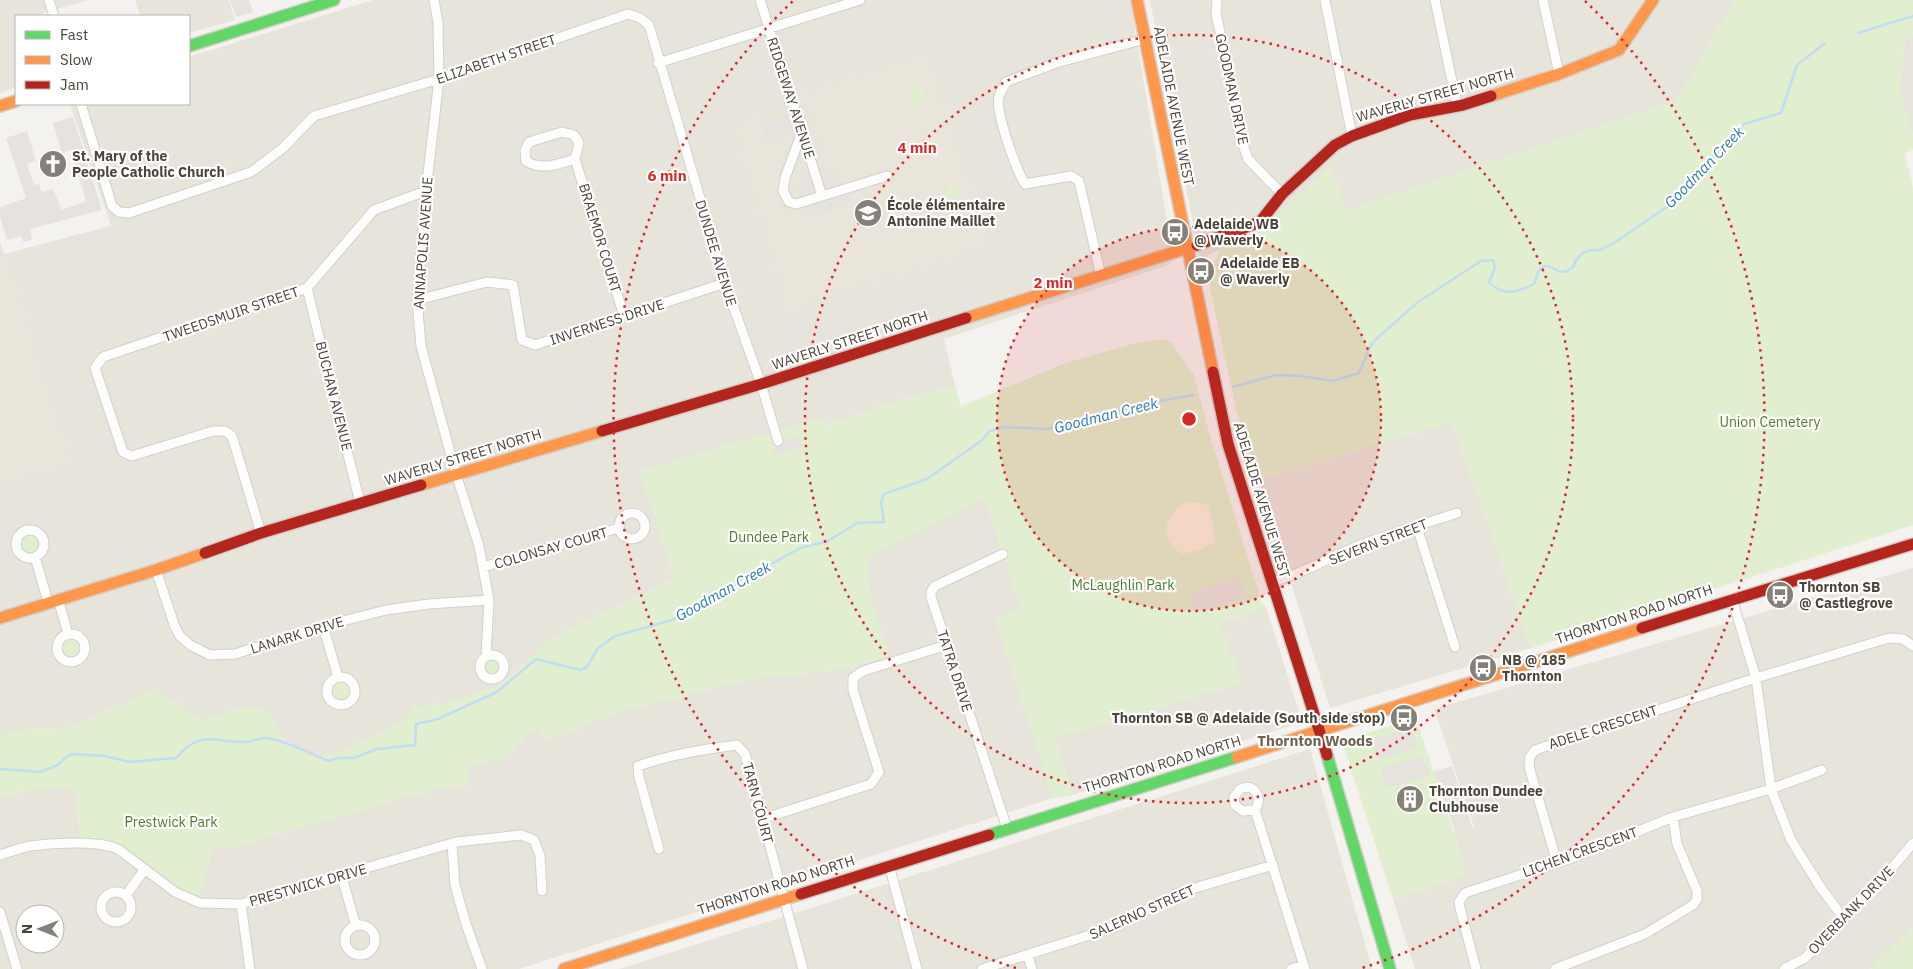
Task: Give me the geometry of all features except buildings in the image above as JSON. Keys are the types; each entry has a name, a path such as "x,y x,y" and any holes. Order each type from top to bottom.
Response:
{"main road":[{"path":"190,46 313,3 334,0"},
{"name":"ADELAIDE AVENUE WEST","path":"1137,0 1228,444 1320,730 1390,969"},
{"name":"WAVERLY STREET NORTH","path":"0,618 53,600 156,570 261,533 761,384 1188,248 1260,222 1282,194 1335,145 1352,136 1410,116 1463,105 1558,74 1619,50 1652,0"},
{"path":"0,106 15,101"},
{"name":"THORNTON ROAD NORTH","path":"564,969 1826,569 1913,544"}],"street":[{"path":"49,0 54,15"},
{"name":"ANNAPOLIS AVENUE","path":"434,0 438,23 439,78 426,191 417,300 421,346 456,474 479,546 489,600 486,656"},
{"name":"RIDGEWAY AVENUE","path":"760,0 822,196"},
{"path":"658,63 860,0"},
{"name":"GOODMAN DRIVE","path":"1217,0 1216,14 1239,133 1248,159 1282,194"},
{"path":"1326,0 1352,136"},
{"path":"1435,0 1457,105"},
{"path":"1544,0 1558,74"},
{"name":"ELIZABETH STREET","path":"81,105 112,206 119,212 129,213 251,172 283,148 314,116 439,78 628,14 640,18 648,25 658,63"},
{"path":"1101,276 1079,181 1071,176 1025,184 1018,173 1003,124 998,98 1006,82 1056,63 1145,39"},
{"name":"DUNDEE AVENUE","path":"658,63 725,284 761,384 778,441"},
{"name":"BRAEMOR COURT","path":"576,159 548,167 534,166 526,161 525,150 529,142 562,132 574,135 580,143 576,159 624,316"},
{"path":"802,132 785,178 783,191 788,202 796,204 886,176"},
{"name":"TWEEDSMUIR STREET","path":"261,533 232,436 225,431 213,431 132,456 123,452 95,368 103,357 307,288 374,210 426,191"},
{"name":"INVERNESS DRIVE","path":"417,300 487,282 513,285 522,340 535,345 725,284"},
{"name":"BUCHAN AVENUE","path":"307,288 360,504"},
{"name":"SEVERN STREET","path":"1272,582 1289,578 1351,549 1457,513"},
{"path":"1417,527 1455,647"},
{"name":"COLONSAY COURT","path":"483,567 619,528"},
{"name":"TATRA DRIVE","path":"1003,554 932,589 931,597 1007,828"},
{"path":"35,557 68,634"},
{"name":"LANARK DRIVE","path":"156,570 175,627 180,636 190,645 210,655 235,654 323,626 386,610 429,604 489,600"},
{"path":"1732,599 1756,678 1771,789 1791,840 1844,919"},
{"path":"323,626 338,677"},
{"path":"1756,678 1889,638 1903,639 1913,646"},
{"path":"762,819 871,784 879,772 853,690 854,678 862,671 947,645"},
{"name":"ADELE CRESCENT","path":"1557,862 1529,767 1530,757 1534,750 1756,678"},
{"name":"TARN COURT","path":"658,849 639,777 638,766 655,760 719,747 737,746 745,754 803,969"},
{"name":"LICHEN CRESCENT","path":"1476,969 1459,902 1471,890 1557,862 1673,817 1771,789 1822,770"},
{"path":"1255,810 1304,967 1291,969"},
{"path":"1555,969 1645,934 1694,906 1697,900 1697,891 1677,844 1673,817"},
{"name":"PRESTWICK DRIVE","path":"0,855 29,846 99,843 118,849 175,892 200,903 241,904 341,874 452,844 521,835 534,840 540,856 542,891"},
{"name":"OVERBANK DRIVE","path":"1784,969 1805,958 1888,874 1913,843"},
{"path":"452,844 455,885 482,969"},
{"path":"889,865 917,969"},
{"name":"SALERNO STREET","path":"982,969 1115,927 1178,893 1273,865"},
{"path":"126,895 145,869"},
{"path":"341,874 356,926"},
{"path":"241,904 250,969"},
{"path":"0,912 17,969"},
{"path":"1028,956 1032,969"}],"shaded area":[{"path":"0,0 89,0 43,13 44,15 15,15 15,87 0,93"},
{"path":"135,0 229,0 235,20 190,33 190,15 140,15"},
{"path":"230,0 249,0 253,12 236,17"},
{"path":"373,0 1129,0 1170,238 1171,264 944,339 955,386 898,401 824,426 821,418 640,471 675,579 549,640 502,683 461,701 413,707 406,718 375,736 341,752 311,756 284,740 270,712 247,706 204,721 154,689 68,729 37,728 11,731 0,737 0,484 70,464 4,254 111,226 70,105 190,105 190,57"},
{"path":"1150,0 1734,0 1677,101 1347,210 1330,167 1266,227 1200,259"},
{"path":"1913,36 1913,135 1900,92 1905,39"},
{"name":"École élémentaire Antonine Maillet","path":"928,52 987,246 787,308 734,126 781,111 805,179 826,172 805,94"},
{"path":"787,114 794,134 767,144 760,124"},
{"path":"73,117 102,210 30,229 32,240 23,242 21,236 7,240 0,217 0,207 26,198 6,138 27,131 36,161 27,164 34,185 39,184 42,192 53,189 62,210 86,201 71,150 62,153 53,123"},
{"path":"839,170 850,201 808,217 797,186"},
{"path":"96,231 98,238 69,244 67,237"},
{"path":"0,241 70,464 0,484"},
{"path":"1452,422 1531,648 1330,708 1259,480"},
{"path":"800,437 803,447 775,455 772,445"},
{"path":"985,498 1021,608 996,619 1053,798 519,969 0,969 0,797 19,792 76,787 80,839 100,838 119,844 169,882 214,845 227,849 444,787 466,785 469,765 502,759 535,728 549,740 614,714 749,680 843,670 888,656 871,601 867,557"},
{"path":"1913,568 1913,927 1870,969 1415,969 1393,899 1467,875 1454,832 1474,826 1434,709"},
{"path":"1240,577 1246,597 1195,613 1189,593"},
{"path":"1266,607 1302,722 1072,795 1055,737 1137,715 1216,689 1217,691 1233,653 1229,655 1220,624"},
{"path":"1411,727 1418,747 1378,760 1372,740"},
{"path":"1310,749 1372,969 619,969"},
{"path":"1422,756 1430,775 1387,788 1381,768"},
{"path":"1452,766 1472,826 1455,832 1434,771"}],"green space":[{"name":"Union Cemetery","path":"1734,0 1913,0 1913,36 1905,39 1900,92 1913,135 1913,149 1905,154 1913,188 1913,525 1531,648 1452,422 1259,480 1236,409 1210,288 1210,270 1221,249 1266,227 1330,167 1347,210 1677,101"},
{"path":"914,85 922,86 925,96 917,105 912,104 909,93"},
{"path":"950,182 959,188 962,196 946,198"},
{"path":"1163,339 1171,342 1194,375 1209,433 1262,603 1266,607 1220,624 1229,654 1234,653 1243,684 1217,691 1216,689 1137,715 1055,737 1072,795 1053,798 996,619 1021,607 985,498 867,557 871,601 888,656 843,670 749,680 614,714 549,740 535,728 502,759 469,765 466,785 444,787 227,849 214,845 200,895 184,891 169,882 119,844 100,838 80,840 76,787 19,792 0,797 0,737 11,731 37,728 68,729 154,689 204,721 247,706 270,712 284,740 311,756 341,752 375,736 406,718 413,707 461,701 502,683 549,640 675,579 640,471 821,418 825,426 898,401 955,386 961,406 1066,363 1132,344"},
{"path":"25,534 33,534 39,540 39,548 33,554 25,554 19,548 19,540"},
{"path":"71,638 78,641 81,648 78,655 71,658 64,655 61,648 64,641"},
{"path":"492,659 498,661 500,667 498,673 492,675 486,673 484,667 486,661"},
{"path":"341,680 349,683 352,691 349,699 341,702 333,699 330,691 333,683"},
{"path":"1416,718 1468,875 1393,899 1342,741"},
{"path":"1913,927 1913,969 1870,969"}],"sand":[{"path":"1188,502 1201,503 1208,506 1216,540 1214,543 1204,546 1204,548 1183,554 1169,542 1167,527 1173,513"}],"waterway":[{"name":"Goodman Creek","path":"1858,33 1913,16"},
{"name":"Goodman Creek","path":"1233,387 1276,375 1302,376 1333,381 1359,373 1372,343 1418,302 1481,261 1493,260 1495,268 1489,282 1500,290 1511,292 1534,284 1539,270 1544,266 1549,266 1560,272 1567,271 1573,267 1576,260 1583,253 1591,250 1600,250 1614,243 1674,202 1744,124 1781,113 1797,65 1825,43"},
{"name":"Goodman Creek","path":"0,769 40,772 58,765 67,756 74,754 105,756 129,762 176,758 193,743 209,739 236,742 247,742 263,738 273,739 328,761 338,758 354,758 377,749 415,745 416,724 438,719 497,692 536,659 580,670 587,667 598,648 615,636 672,620 800,548 828,541 857,523 884,522 881,502 884,494 927,479 981,441 990,431 1004,427 1045,429 1074,424 1138,405 1193,395"}],"traffic: fast":[{"path":"190,46 334,0"},
{"path":"1327,755 1390,969"},
{"path":"989,835 1237,757"}],"traffic: slow":[{"path":"1137,0 1213,372"},
{"path":"1491,96 1559,74 1619,50 1653,0"},
{"path":"0,106 15,101"},
{"path":"966,318 1197,245"},
{"path":"421,485 602,431"},
{"path":"0,618 205,553"},
{"path":"1237,757 1642,628"},
{"path":"564,969 801,894"}],"traffic: jam":[{"path":"1197,245 1260,222 1282,194 1335,145 1352,136 1410,115 1463,105 1491,96"},
{"path":"602,431 761,384 966,318"},
{"path":"1213,372 1228,444 1327,755"},
{"path":"205,553 261,533 421,485"},
{"path":"1642,628 1913,544"},
{"path":"801,894 989,835"}],"place":[{"name":"St. Mary of the People Catholic Church","path":"53,164"},
{"name":"École élémentaire Antonine Maillet","path":"868,213"},
{"name":"Adelaide WB @ Waverly","path":"1175,232"},
{"name":"Adelaide EB @ Waverly","path":"1201,271"},
{"name":"Thornton SB @ Castlegrove","path":"1780,595"},
{"name":"NB @ 185 Thornton","path":"1483,668"},
{"name":"Thornton SB @ Adelaide (South side stop)","path":"1404,718"},
{"name":"Thornton Dundee Clubhouse","path":"1410,799"}],"district":[{"name":"Thornton Woods","path":"1315,740"}],"park label":[{"name":"Dundee Park","path":"769,537"},
{"name":"McLaughlin Park","path":"1123,585"},
{"name":"Prestwick Park","path":"171,822"}]}
